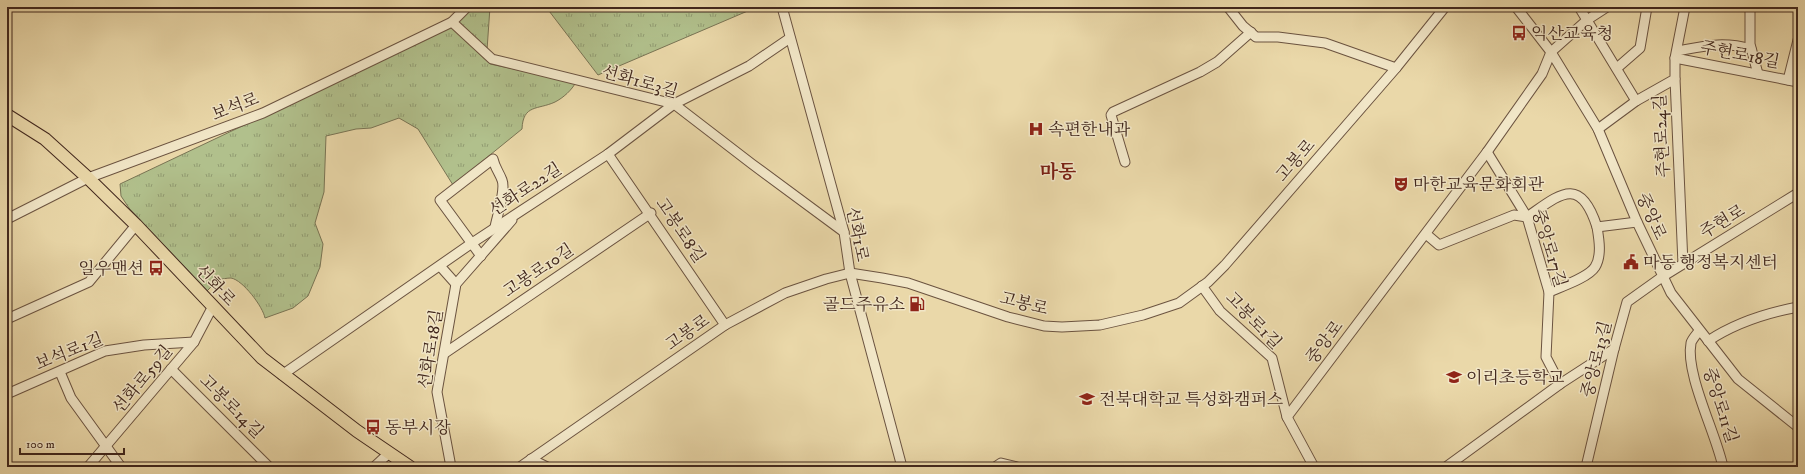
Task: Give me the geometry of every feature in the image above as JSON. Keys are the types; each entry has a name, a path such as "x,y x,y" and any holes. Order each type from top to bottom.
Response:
{"main road":[{"name":"선화로","path":"7,115 45,139 88,178 136,225 262,358 356,431 410,467"}],"street":[{"name":"보석로","path":"7,219 88,178 263,114 452,22 467,7"},
{"name":"선화1로","path":"782,7 844,232 850,273 902,467"},
{"path":"1228,7 1256,37 1278,37 1325,43 1396,68"},
{"name":"고봉로","path":"520,467 725,325 785,293 850,273 908,284 1008,317 1044,326 1062,327 1100,325 1143,315 1178,303 1202,286 1225,265 1396,68 1445,7"},
{"name":"중앙로","path":"1516,7 1551,52 1598,129 1637,222 1662,277 1671,293 1738,380 1798,427"},
{"path":"1579,7 1636,101"},
{"path":"1551,52 1587,20 1607,7"},
{"path":"1617,68 1640,48 1647,7"},
{"name":"주현로24길","path":"1683,264 1675,79 1676,54 1685,7"},
{"path":"1750,7 1751,49 1758,74"},
{"name":"선화1로3길","path":"452,22 492,59 674,104 844,232"},
{"path":"1125,162 1111,115 1113,112 1200,72 1216,62 1251,32"},
{"name":"선화로22길","path":"282,375 495,227 519,213 608,154 674,104 749,66 790,38"},
{"path":"1788,80 1798,40"},
{"path":"1676,54 1719,44 1734,44 1751,49"},
{"name":"중앙로","path":"1287,417 1487,152 1542,74 1551,52"},
{"name":"주현로18길","path":"1676,54 1798,82"},
{"path":"1598,129 1636,101 1675,79"},
{"name":"중앙로17길","path":"1487,152 1526,217 1548,292 1546,357 1560,384"},
{"name":"고봉로8길","path":"608,154 651,213 725,325"},
{"path":"481,256 440,200 493,159 495,169 502,181 502,190 495,227"},
{"name":"주현로","path":"1662,277 1798,193"},
{"path":"1426,234 1439,245 1514,215 1526,217 1560,195 1577,195 1586,202 1593,213 1597,227 1599,248 1595,267 1585,275 1548,292"},
{"path":"440,266 456,284 519,213"},
{"name":"고봉로10길","path":"445,353 651,213"},
{"path":"1597,227 1637,222"},
{"path":"7,319 89,282 136,225"},
{"name":"중앙로13길","path":"1586,467 1614,349 1627,302 1662,277"},
{"name":"선화로18길","path":"452,467 437,392 456,284"},
{"name":"고봉로1길","path":"1202,286 1220,311 1272,358 1287,417 1314,467"},
{"name":"선화로59길","path":"88,467 194,342 213,306"},
{"path":"1708,341 1723,330 1771,312 1798,307"},
{"name":"중앙로11길","path":"1700,331 1691,342 1692,371 1719,449 1722,467"},
{"name":"보석로1길","path":"7,394 105,351 144,345 194,342"},
{"path":"1446,467 1560,384 1614,349"},
{"name":"고봉로14길","path":"171,368 269,467"},
{"path":"60,372 71,398 107,445 121,467"},
{"path":"374,467 389,453"},
{"path":"531,459 547,467"},
{"path":"995,467 1002,463 1017,467"}],"green space":[{"path":"470,7 490,7 487,50 457,21"},
{"path":"546,7 757,7 598,75"},
{"path":"451,27 490,64 576,82 570,91 555,102 532,109 528,112 525,115 522,129 453,185 418,129 399,118 371,128 356,129 326,136 324,192 315,223 323,244 320,267 308,296 293,308 265,318 261,307 247,289 231,278 218,280 207,291 129,208 121,196 120,184"}],"place":[{"name":"익산교육청","path":"1519,33"},
{"name":"속편한내과","path":"1036,129"},
{"name":"마한교육문화회관","path":"1401,184"},
{"name":"마동 행정복지센터","path":"1631,262"},
{"name":"일우맨션","path":"156,268"},
{"name":"골드주유소","path":"917,304"},
{"name":"이리초등학교","path":"1454,377"},
{"name":"전북대학교 특성화캠퍼스","path":"1087,399"},
{"name":"동부시장","path":"373,427"}],"district":[{"name":"마동","path":"1058,171"}]}
